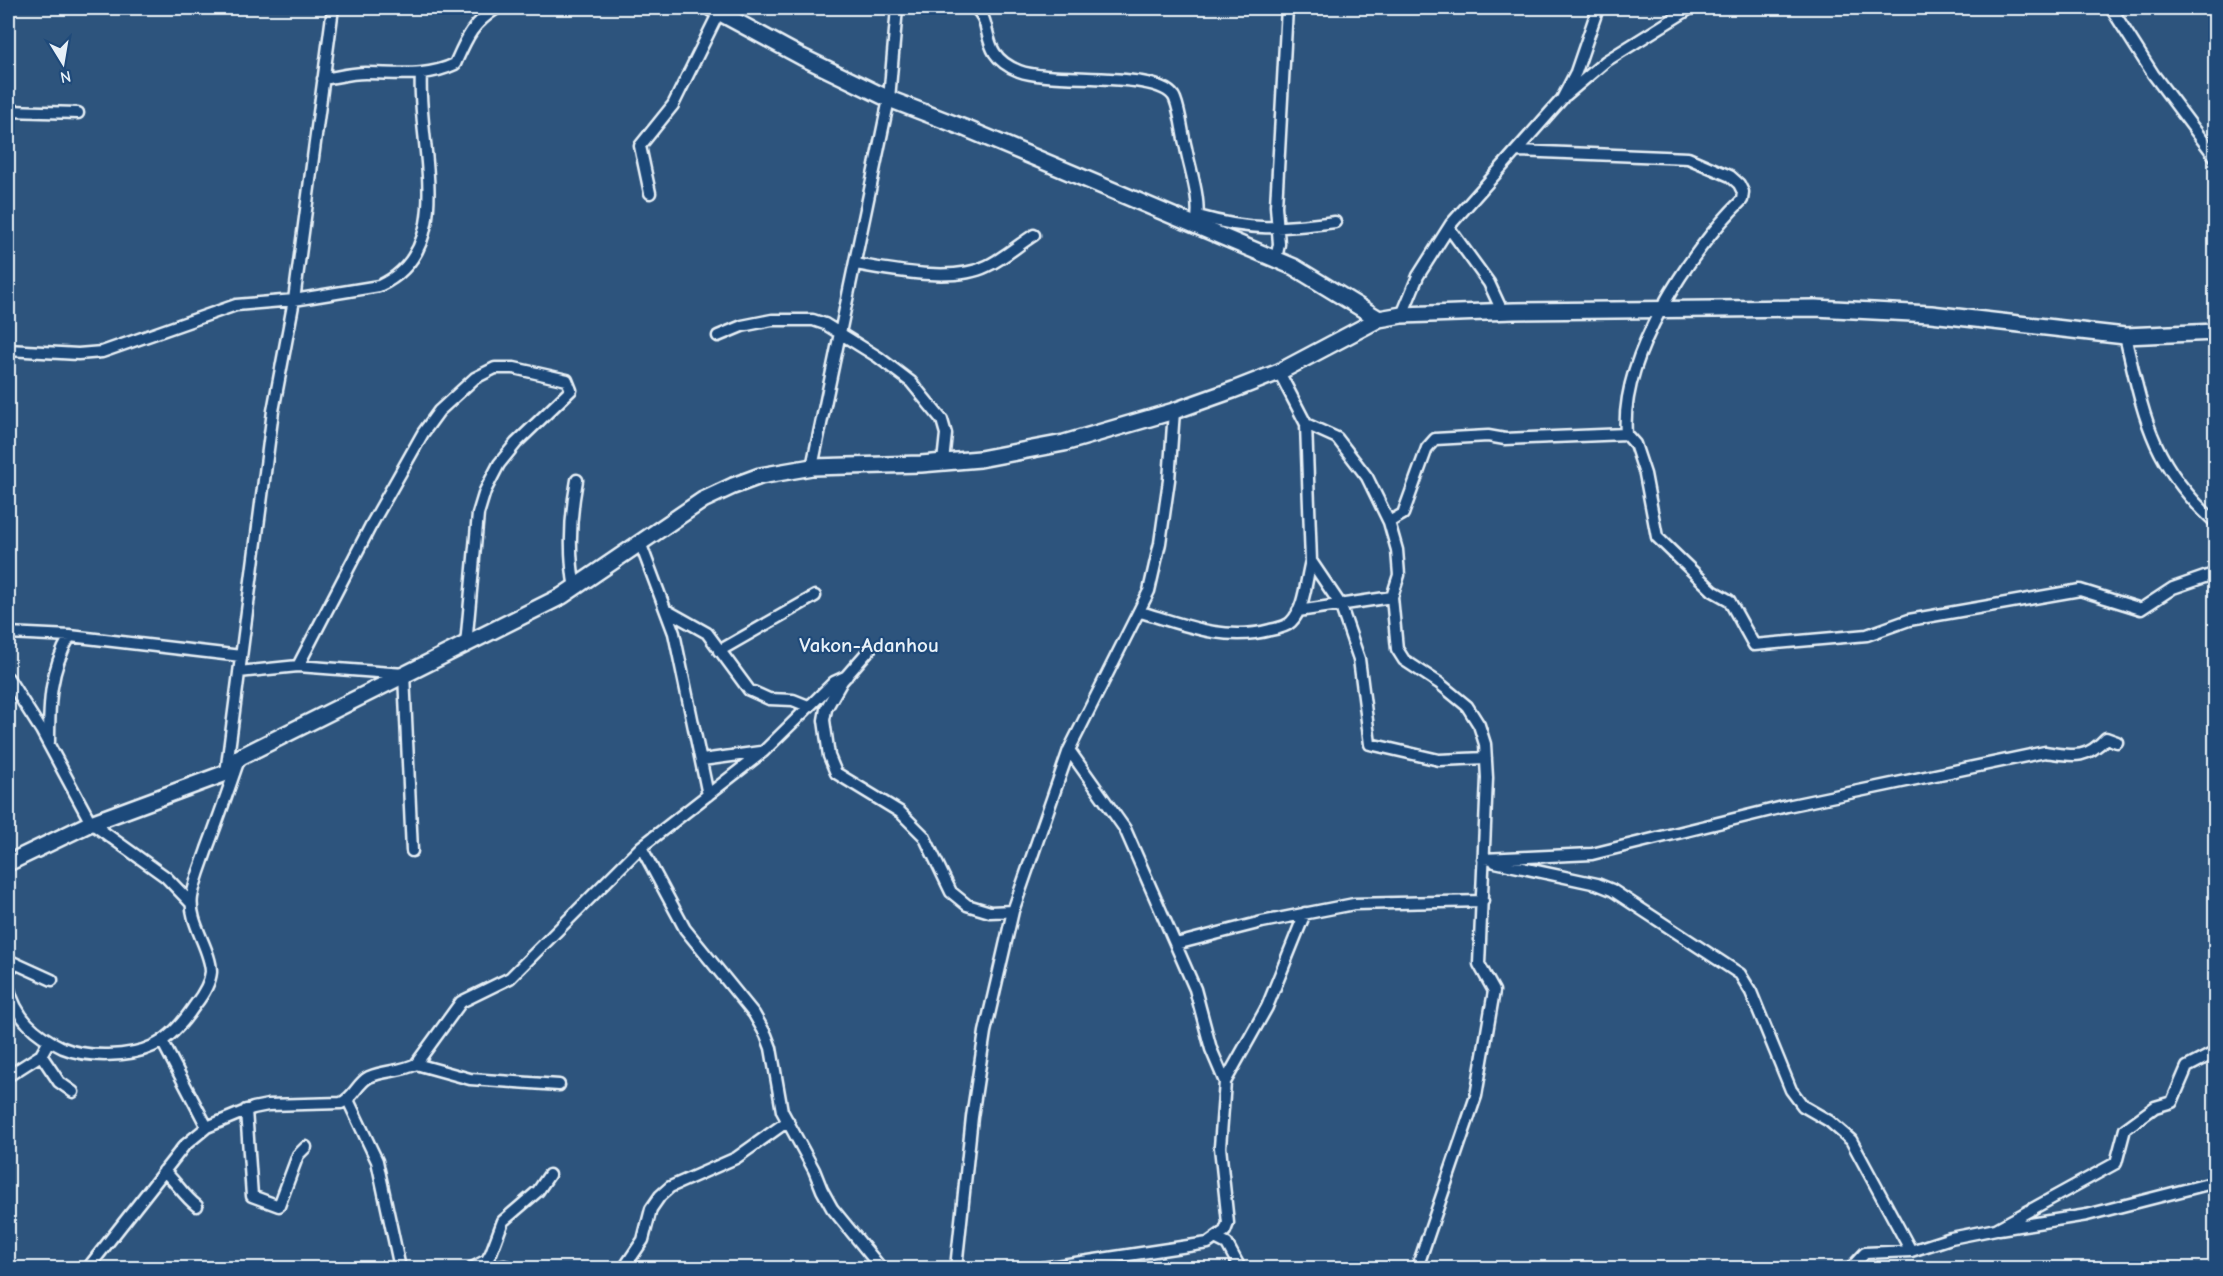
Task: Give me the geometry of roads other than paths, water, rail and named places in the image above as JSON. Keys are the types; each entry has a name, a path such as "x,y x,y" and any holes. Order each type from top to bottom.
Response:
{"main road":[{"path":"724,11 802,57 889,99 1197,220 1340,293 1378,319"},
{"path":"8,863 91,823 226,773 240,757 575,588 641,545 703,500 733,486 760,476 812,467 980,459 1054,445 1174,411 1279,372 1378,319 1402,315 1503,311 1664,308 1878,310 2125,336 2216,332"}],"street":[{"path":"226,773 273,411 294,300 333,8"},
{"path":"323,79 364,73 421,74 455,64 470,30 478,21 497,8"},
{"path":"812,467 889,99 897,8"},
{"path":"975,8 984,20 992,51 1020,72 1101,81 1133,80 1166,87 1175,98 1197,220 1243,228 1277,228 1335,222"},
{"path":"1276,259 1275,206 1287,8"},
{"path":"1562,99 1576,72 1598,8"},
{"path":"1402,315 1418,276 1449,228 1562,99 1606,61 1690,8"},
{"path":"2111,8 2153,74 2216,158"},
{"path":"650,193 640,146 673,105 724,11"},
{"path":"8,350 78,354 102,352 236,305 294,300 379,286 397,276 412,262 418,250 427,217 429,178 421,113 421,74"},
{"path":"8,111 78,113"},
{"path":"1518,151 1688,158 1730,176 1739,184 1743,192 1742,200 1677,281 1636,366 1625,414 1626,434 1635,444 1645,474 1657,537 1713,591 1729,600 1754,645 1867,635 1909,620 2080,590 2140,609 2173,588 2216,573"},
{"path":"1449,228 1489,283 1503,311"},
{"path":"855,264 924,273 968,273 987,266 1034,235"},
{"path":"718,336 742,326 772,320 813,320 825,324 878,357 911,382 942,420 945,434 943,462"},
{"path":"2125,336 2146,424 2166,466 2194,504 2216,523"},
{"path":"298,666 375,518 423,433 439,411 475,378 495,368 536,372 567,380 571,390 516,443 499,464 484,491 478,514 466,645"},
{"path":"1141,612 1216,634 1251,635 1290,623 1298,611 1311,561 1306,424 1279,372"},
{"path":"956,1269 972,1117 985,1032 1013,911 1069,750 1093,699 1141,612 1149,591 1160,543 1173,453 1174,411"},
{"path":"1306,424 1337,438 1367,477 1389,522 1397,550 1399,574 1392,597 1397,650 1404,660 1467,705 1479,725 1486,758 1483,901 1479,964 1494,991 1476,1096 1417,1269"},
{"path":"1389,522 1403,514 1427,448 1435,439 1488,436 1505,439 1626,434"},
{"path":"575,588 570,542 577,480"},
{"path":"641,545 674,633 708,795"},
{"path":"1311,561 1340,604 1359,659 1370,744 1439,760 1486,758"},
{"path":"719,651 815,596"},
{"path":"1298,611 1392,597"},
{"path":"666,610 707,633 749,690 769,699 793,700 808,706"},
{"path":"8,633 70,636 242,656"},
{"path":"50,746 51,686 60,654 70,636"},
{"path":"870,649 847,676 826,709 824,720 829,756 836,773 900,812 924,836 951,892 966,905 990,912 1013,911"},
{"path":"239,672 298,666 404,674 412,851"},
{"path":"88,1269 184,1146 207,1126 246,1110 268,1105 341,1103 348,1100 370,1077 407,1069 416,1064 461,1002 510,978 520,970 641,847 764,751 834,682 847,676"},
{"path":"8,678 50,746 91,823 166,877 191,903 210,965 209,979 190,1012 162,1041 138,1050 98,1054 68,1050 49,1041 26,1024 17,1013 8,986"},
{"path":"1483,859 1592,854 1838,795 2045,752 2072,756 2093,752 2106,738 2117,742"},
{"path":"1069,750 1125,829 1195,989 1211,1049 1225,1082"},
{"path":"702,760 764,751"},
{"path":"191,903 240,757"},
{"path":"641,847 685,929 754,1014 766,1035 771,1048 782,1111 829,1203 882,1269"},
{"path":"1483,859 1597,884 1612,890 1740,974 1751,992 1791,1090 1803,1106 1829,1121 1851,1140 1911,1251"},
{"path":"1176,944 1305,914 1374,902 1483,901"},
{"path":"1042,1269 1208,1243 1217,1239 1225,1231 1228,1222 1221,1147 1225,1082 1267,1006 1305,914"},
{"path":"8,960 52,980"},
{"path":"8,1077 40,1055 49,1041"},
{"path":"162,1041 207,1126"},
{"path":"1996,1229 2116,1163 2125,1129 2155,1107 2172,1102 2187,1067 2216,1052"},
{"path":"40,1055 59,1082 73,1092"},
{"path":"416,1064 470,1079 559,1085"},
{"path":"348,1100 377,1161 400,1269"},
{"path":"246,1110 252,1196 279,1206 298,1155 306,1147"},
{"path":"624,1269 643,1240 651,1209 660,1196 670,1187 736,1158 788,1121"},
{"path":"164,1171 180,1186 185,1196 197,1206"},
{"path":"472,1268 487,1260 503,1221 538,1191 549,1175"},
{"path":"1851,1269 1865,1253 1911,1251 1951,1238 2087,1215 2216,1182"},
{"path":"1217,1239 1227,1244 1240,1269"},
{"path":"490,1269 505,1266 511,1269"}],"district":[{"name":"Vakon-Adanhou","path":"869,645"}]}
